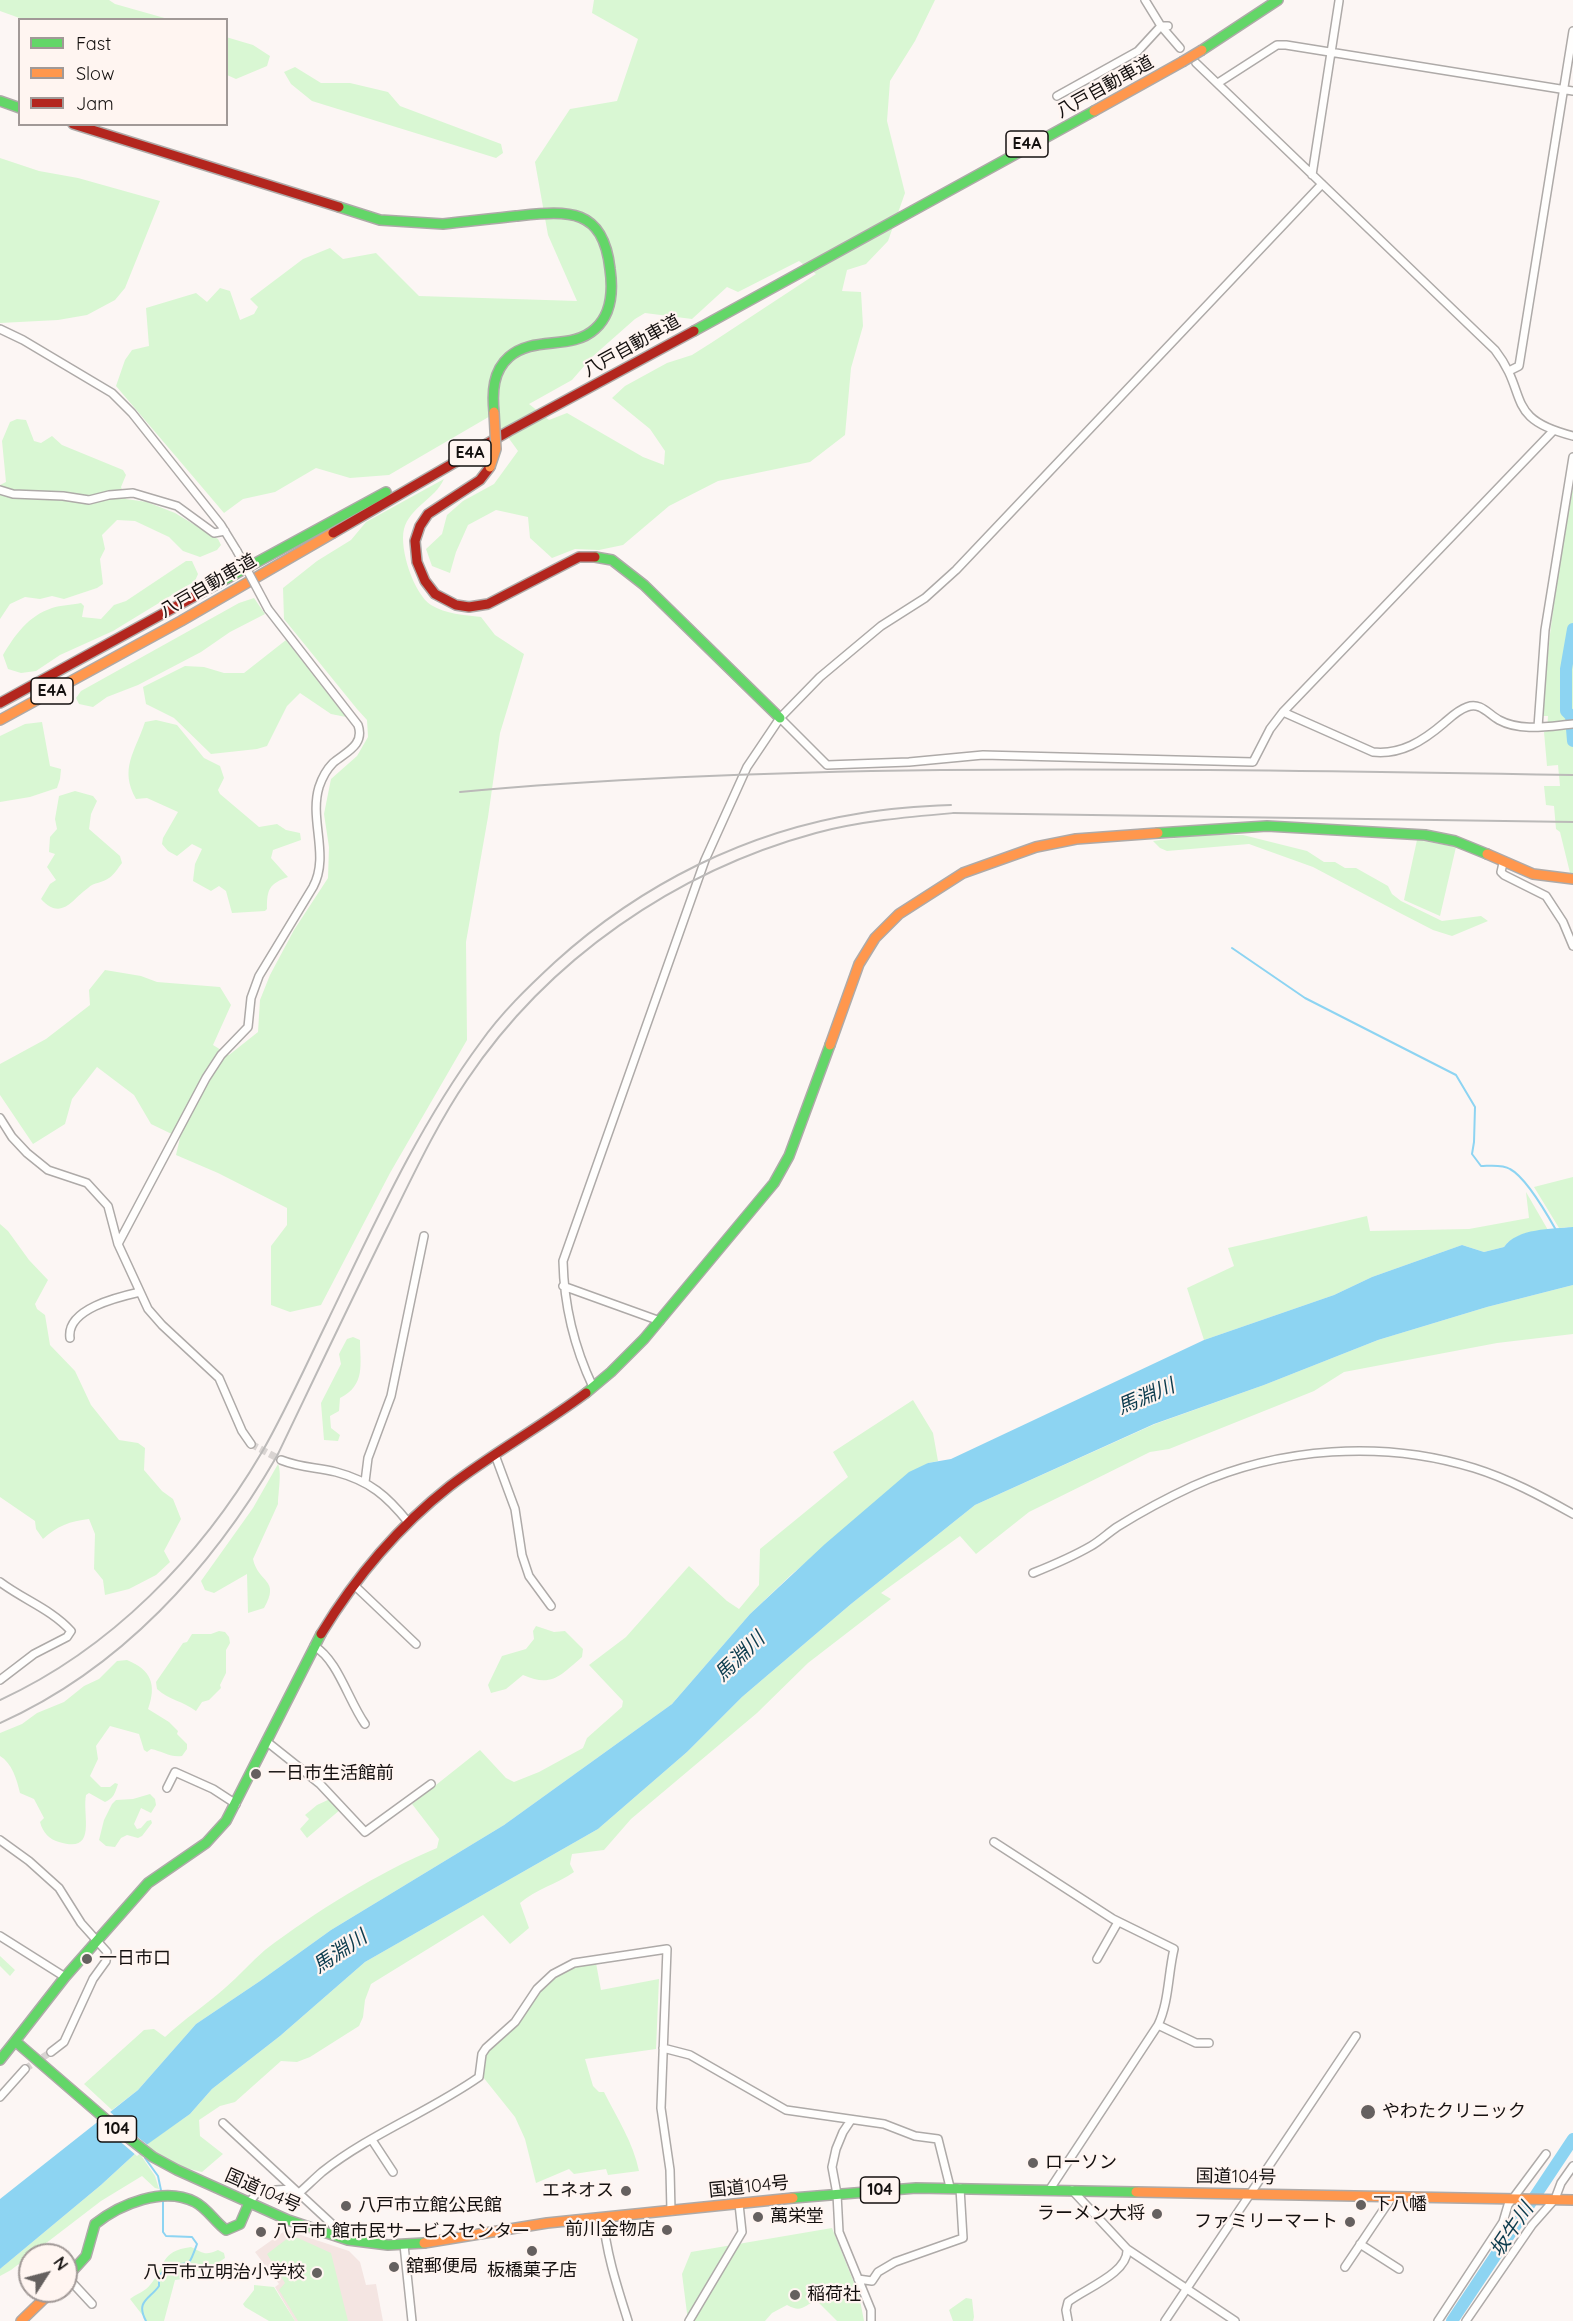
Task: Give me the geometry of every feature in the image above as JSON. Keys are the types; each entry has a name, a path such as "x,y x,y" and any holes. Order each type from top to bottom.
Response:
{"main road":[{"name":"八戸自動車道","path":"1200,48 1269,0"},
{"name":"八戸自動車道","path":"0,720 181,621 509,432 1181,56 1200,48 1278,0"},
{"path":"0,101 18,107"},
{"path":"79,126 380,220 424,224 559,212 571,213 584,219 602,235 609,254 612,301 608,310 596,327 586,335 523,348 507,359 496,376 492,388 496,449 490,467 482,479 429,513 417,533 418,567 424,579 438,596 456,605 477,607 488,604 579,557 603,557 612,560 644,585 780,718"},
{"name":"八戸自動車道","path":"0,702 839,249"},
{"path":"0,2060 65,1977 148,1883 216,1834 236,1804 334,1611 381,1551 408,1522 465,1474 594,1387 660,1321 727,1238 766,1196 780,1175 859,964 867,948 884,927 899,914 963,873 1036,847 1076,839 1267,826 1434,836 1463,844 1545,877 1571,879"},
{"name":"国道104号","path":"15,2041 140,2148 177,2170 305,2227 337,2237 379,2244 404,2245 439,2241 547,2223 603,2217 837,2194 955,2187 1573,2199"},
{"path":"78,2265 86,2256 95,2224 119,2208 151,2199 181,2197 194,2201 226,2230 233,2230 243,2221 249,2202"},
{"path":"21,2321 40,2303"}],"street":[{"path":"1145,0 1165,26 1181,56"},
{"path":"1312,175 1339,1"},
{"path":"1057,96 1138,51 1165,26"},
{"path":"1509,371 1519,366 1573,31"},
{"path":"1218,83 1277,45 1330,51 1573,91"},
{"path":"1196,63 1496,350 1509,371 1522,408 1537,423 1553,431 1573,436"},
{"path":"594,1387 572,1328 564,1286 563,1261 705,861 747,767 780,718 846,653 881,626 925,598 956,570 1322,184"},
{"path":"0,329 23,339 112,393 132,413 225,531 268,609 358,725 360,731 355,747 328,769 321,780 317,792 320,872 259,976 251,998 248,1027 221,1055 206,1078 118,1244"},
{"path":"780,718 827,765 909,762 983,755 1253,762 1270,729 1283,712 1553,431"},
{"path":"1541,727 1545,630 1573,457"},
{"path":"0,490 13,494 63,496 88,501 109,495 133,493 177,506 214,533 225,531"},
{"path":"1283,712 1373,752 1390,754 1427,737 1458,711 1469,706 1479,706 1499,720 1521,727 1573,724"},
{"path":"1503,862 1501,872 1504,875 1546,896 1563,922 1573,946"},
{"path":"0,1118 12,1137 27,1153 48,1170 77,1178 87,1184 108,1206 118,1244 148,1309 219,1378 251,1444"},
{"path":"365,1482 368,1458 391,1396 424,1236"},
{"path":"564,1286 660,1321"},
{"path":"70,1338 69,1330 72,1324 84,1312 111,1299 140,1292"},
{"path":"1033,1573 1073,1556 1114,1529 1191,1486 1224,1473 1284,1456 1302,1454 1345,1451 1393,1453 1432,1458 1474,1468 1510,1482 1573,1514"},
{"path":"495,1455 515,1509 522,1555 529,1576 551,1606"},
{"path":"280,1460 300,1467 335,1472 365,1482 383,1494 408,1522"},
{"path":"0,1582 30,1602 48,1610 71,1631 68,1637 24,1661 0,1680"},
{"path":"354,1585 416,1644"},
{"path":"315,1646 334,1664 355,1710 365,1724"},
{"path":"267,1741 320,1784 365,1832 431,1784"},
{"path":"167,1788 175,1772 213,1789 236,1804"},
{"path":"0,1840 29,1861 59,1888 81,1923 107,1952 106,1960 93,1979 64,2042 51,2052"},
{"path":"994,1842 1118,1922 1174,1949 1168,1971 1164,2012 1158,2025 1050,2189"},
{"path":"1097,1959 1118,1922"},
{"path":"0,1936 65,1977"},
{"path":"249,2202 258,2191 296,2192 322,2172 372,2140 441,2102 479,2076 482,2054 486,2048 520,2015 543,1983 553,1974 574,1963 667,1949 661,2108 670,2170 671,2211"},
{"path":"1158,2025 1196,2043 1209,2043"},
{"path":"1165,2321 1356,2036"},
{"path":"663,2048 690,2055 786,2110 884,2124 915,2136 939,2139 955,2187 963,2238 895,2262 878,2271 872,2281 858,2279"},
{"path":"0,2097 25,2069"},
{"path":"851,2120 843,2132 832,2167 837,2194 839,2232 871,2310 871,2321"},
{"path":"223,2123 332,2224 337,2237"},
{"path":"372,2140 393,2172"},
{"path":"1438,2321 1503,2222 1508,2205 1517,2198 1546,2154"},
{"path":"1466,2321 1573,2166"},
{"path":"1072,2190 1127,2249 1235,2321"},
{"path":"1345,2267 1392,2196"},
{"path":"688,2321 742,2232 739,2204"},
{"path":"603,2217 610,2262 628,2321"},
{"path":"1360,2244 1399,2268"},
{"path":"404,2245 412,2321"},
{"path":"1068,2321 1066,2310 1068,2302 1115,2273 1126,2257 1127,2249"},
{"path":"78,2290 92,2304"}],"shaded area":[{"name":"八戸市立明治小学校","path":"286,2230 349,2251 360,2262 366,2285 376,2284 383,2321 295,2321 275,2287 279,2284 255,2252"}],"green space":[{"path":"0,0 109,0 115,4 164,18 19,18 0,11"},
{"path":"594,0 935,0 915,41 890,81 887,121 905,193 888,241 866,264 847,270 842,291 861,292 863,326 851,368 845,435 810,462 718,481 669,506 623,545 599,550 575,549 552,558 530,538 528,517 496,510 468,525 450,573 432,566 426,549 442,534 447,515 463,501 494,484 518,451 492,415 389,475 350,478 316,468 275,492 243,499 224,513 116,386 125,360 132,350 149,346 146,308 196,293 207,302 220,288 230,291 240,320 254,314 258,307 250,299 303,259 330,248 343,259 376,253 419,296 577,301 548,235 535,162 570,109 617,101 638,39 592,13","holes":["799,261 816,274 692,355 667,363 625,386 612,398 650,429 665,451 664,465 643,457 567,413 549,420 529,404 572,380 592,357 645,313 692,319 727,287 738,292"]},
{"path":"228,38 253,45 270,56 267,66 236,79 228,75"},
{"path":"295,67 321,83 350,83 388,92 400,106 501,144 503,153 496,158 312,101 291,84 284,72"},
{"path":"0,158 39,171 78,178 160,201 125,288 115,300 87,315 58,320 0,323"},
{"path":"17,419 26,420 34,441 41,443 52,436 62,445 123,470 126,475 121,487 126,499 147,502 175,513 218,539 221,545 217,550 200,557 183,551 169,537 135,521 117,520 102,535 105,549 100,559 103,584 64,599 52,596 40,599 25,597 10,604 0,619 0,485 6,482 2,441 10,422"},
{"path":"444,479 435,492 407,521 404,529 406,559 414,581 431,605 449,612 481,617 495,635 524,654 500,733 466,942 467,1040 390,1173 321,1305 290,1312 271,1305 271,1246 287,1225 287,1208 218,1173 176,1155 180,1138 151,1124 134,1095 97,1067 72,1099 65,1124 33,1144 0,1095 0,1064 46,1039 90,1005 89,990 105,970 141,976 157,982 220,987 231,1005 213,1045 229,1055 258,1032 260,1000 270,975 294,930 328,878 329,847 324,814 331,779 357,756 368,737 367,720 284,619 283,588 317,561 351,540 366,522"},
{"path":"1573,487 1573,885 1560,832 1556,829 1554,806 1546,805 1544,786 1560,786 1558,765 1547,766 1544,732 1547,731 1548,716 1543,716 1554,601"},
{"path":"186,561 192,561 198,574 195,581 113,631 60,655 36,671 21,673 8,669 3,655 17,633 43,611 81,603 84,606 82,617 101,619 114,605 126,601"},
{"path":"254,598 265,614 230,632 201,652 138,685 107,697 93,707 79,704 76,698 81,691 239,603"},
{"path":"286,640 346,717 331,714 300,693 287,706 267,746 211,754 174,718 146,704 143,687 185,666 204,667 224,673 244,673"},
{"path":"156,720 177,725 204,758 220,766 224,778 218,790 220,794 259,827 277,824 286,830 300,833 301,840 273,850 271,858 288,877 270,888 265,911 232,913 226,891 219,886 211,891 193,881 195,864 202,849 192,844 177,856 162,844 178,812 147,798 136,799 129,779 130,760 145,722"},
{"path":"42,722 50,766 61,769 57,788 30,797 0,802 0,736 25,724"},
{"path":"75,791 93,796 97,801 91,814 89,829 120,856 122,863 107,880 90,886 67,906 55,908 48,906 41,899 50,884 56,880 47,867 55,854 49,852 50,837 57,829 55,819 59,796"},
{"path":"1201,835 1243,835 1307,851 1324,862 1335,862 1345,868 1356,868 1388,886 1392,894 1401,901 1442,921 1481,916 1488,921 1452,936 1433,930 1313,867 1249,844 1167,851 1153,841"},
{"path":"1417,840 1456,847 1440,916 1404,900"},
{"path":"1573,1177 1573,1227 1559,1228 1534,1187"},
{"path":"1526,1192 1548,1230 1524,1234 1513,1239 1504,1247 1484,1252 1462,1245 1372,1277 1334,1295 1204,1340 1187,1288 1234,1266 1228,1248 1367,1216 1370,1231 1469,1229 1529,1218"},
{"path":"0,1224 48,1280 35,1304 37,1309 45,1315 50,1345 75,1371 91,1405 119,1440 138,1443 145,1448 144,1470 162,1491 173,1499 181,1519 164,1551 170,1562 156,1575 129,1589 105,1595 103,1580 94,1569 95,1534 89,1519 64,1525 43,1539 36,1529 35,1521 0,1497"},
{"path":"1573,1285 1573,1334 1497,1343 1344,1372 1314,1391 1169,1449 1150,1452 1029,1512 976,1554 960,1536 881,1593 891,1599 808,1663 757,1713 631,1819 604,1850 572,1854 570,1864 574,1872 520,1903 529,1928 510,1944 483,1915 371,1984 359,2026 310,2057 297,2062 281,2061 235,2102 220,2106 199,2120 200,2136 223,2154 202,2172 156,2161 144,2146 190,2114 212,2089 280,2036 365,1962 598,1829 687,1752 742,1697 851,1604 975,1505 1155,1424 1264,1385 1378,1340 1487,1307"},
{"path":"353,1337 360,1340 360,1373 354,1387 340,1398 339,1411 330,1416 331,1428 340,1435 338,1441 324,1440 321,1403 341,1364 339,1354 347,1339"},
{"path":"913,1400 933,1433 938,1461 928,1463 792,1574 750,1614 672,1704 504,1825 331,1930 196,2024 138,2090 112,2110 84,2084 144,2030 154,2029 165,2037 225,1988 265,1950 305,1921 370,1881 437,1848 439,1839 412,1804 480,1750 506,1778 514,1782 539,1772 583,1748 587,1738 622,1707 623,1701 589,1665 626,1637 689,1566 739,1609 759,1585 760,1549 848,1477 833,1452"},
{"path":"278,1464 280,1478 278,1504 253,1559 259,1573 269,1586 269,1599 264,1608 248,1613 247,1574 214,1593 205,1590 201,1581 253,1508"},
{"path":"536,1626 554,1632 565,1631 583,1649 582,1657 556,1678 542,1680 523,1675 506,1689 491,1693 488,1685 502,1656 526,1649 534,1639 533,1631"},
{"path":"219,1631 225,1632 230,1643 226,1650 226,1673 220,1685 221,1688 209,1700 202,1702 196,1711 157,1689 156,1682 192,1634 211,1634"},
{"path":"127,1660 142,1668 150,1679 152,1692 148,1709 169,1722 178,1731 177,1734 187,1744 187,1749 182,1756 151,1749 147,1752 144,1750 139,1734 110,1726 96,1746 98,1759 90,1776 101,1787 118,1784 115,1793 105,1802 89,1793 86,1795 86,1831 79,1843 55,1841 43,1829 40,1822 44,1818 34,1799 20,1793 11,1767 0,1756 0,1733 22,1724 37,1713 64,1702 84,1686 99,1679 117,1661"},
{"path":"150,1794 155,1799 156,1805 151,1813 141,1808 134,1824 137,1829 151,1820 152,1823 142,1836 138,1838 127,1835 121,1838 115,1847 106,1846 99,1840 104,1820 116,1800 133,1799"},
{"path":"330,1799 341,1809 307,1838 300,1829 309,1819 305,1815 317,1805"},
{"path":"0,1956 15,1970 10,1976 0,1966"},
{"path":"596,1963 601,1990 659,1979 656,2049 585,2059 593,2086 599,2092 604,2092 629,2140 639,2171 608,2175 606,2169 574,2174 569,2169 536,2183 525,2139 515,2117 483,2077 484,2057 513,2028 539,1993 556,1976 575,1966"},
{"path":"138,2151 155,2176 159,2189 142,2176 101,2201 46,2243 31,2243"},
{"path":"832,2228 859,2295 864,2321 837,2321 817,2301 797,2309 787,2305 772,2313 765,2321 688,2321 682,2274 691,2252"},
{"path":"288,2238 298,2238 331,2253 348,2321 298,2321 279,2290 285,2283 267,2254"},
{"path":"191,2247 204,2253 218,2250 224,2253 225,2258 175,2280 164,2321 147,2321 130,2299 148,2287 168,2256 173,2252"},
{"path":"18,2254 18,2265 0,2276 0,2269"},
{"path":"254,2285 274,2287 295,2321 269,2321 245,2307 243,2304 254,2290"},
{"path":"966,2298 972,2299 973,2321 953,2321 949,2310"}],"water":[{"name":"馬淵川","path":"1573,1227 1573,1285 1487,1307 1378,1340 1264,1385 1154,1424 975,1505 851,1604 742,1697 687,1752 598,1829 365,1962 280,2036 212,2089 190,2114 138,2151 31,2243 18,2243 18,2254 0,2269 0,2199 138,2090 196,2024 331,1930 504,1825 672,1704 750,1614 825,1544 909,1472 928,1463 951,1459 1204,1340 1334,1295 1372,1277 1462,1245 1484,1252 1504,1247 1517,1236 1545,1229"}],"pier":[{"path":"108,2110 149,2146 137,2156 95,2120"}],"waterway":[{"path":"1573,629 1566,669 1566,711 1571,716 1573,741"},
{"path":"1232,948 1305,998 1456,1075 1475,1107 1472,1154 1481,1166 1503,1166 1516,1173 1535,1196 1556,1230"},
{"name":"坂牛川","path":"1452,2321 1573,2139"},
{"path":"145,2158 158,2176 162,2195"},
{"path":"146,2321 143,2305 159,2286 159,2276 169,2265 188,2263 197,2244 192,2237 166,2236 163,2232 163,2201"}],"tunnel":[{"path":"251,1444 281,1460"},
{"path":"25,2069 51,2052"}],"railway":[{"path":"460,792 640,779 881,771 1020,769 1573,775"},
{"path":"0,1700 41,1679 116,1627 182,1563 211,1527 238,1490 271,1436 379,1214 436,1109 488,1032 545,971 623,908 660,885 737,847 819,821 884,810 951,805"},
{"path":"0,1723 44,1701 85,1674 124,1644 160,1611 193,1575 223,1537 277,1456 414,1173 444,1116 467,1080 500,1036 536,996 576,959 619,925 665,896 714,871 764,850 816,833 867,822 954,813 1573,822"}],"traffic: fast":[{"path":"1202,50 1278,0"},
{"path":"0,101 18,107"},
{"path":"694,331 1094,111"},
{"path":"339,207 380,220 443,224 534,214 566,214 580,217 591,223 600,233 606,248 611,277 610,301 601,323 585,336 575,340 530,346 509,357 500,369 495,382 494,412"},
{"path":"217,584 386,492"},
{"path":"595,557 612,560 644,585 780,718"},
{"path":"1158,833 1267,826 1425,835 1455,841 1487,854"},
{"path":"586,1393 644,1339 774,1183 789,1156 830,1045"},
{"path":"15,2041 65,1977 148,1883 206,1843 226,1821 321,1634"},
{"path":"0,2060 15,2041 153,2157 288,2220 348,2240 388,2245 424,2243"},
{"path":"793,2198 916,2188 1136,2192"},
{"path":"78,2265 86,2256 95,2224 129,2204 156,2197 183,2198 195,2202 226,2230 240,2224 249,2203"}],"traffic: slow":[{"path":"1182,62 1202,50"},
{"path":"1094,111 1182,62"},
{"path":"490,467 496,449 494,412"},
{"path":"0,720 181,621 333,533"},
{"path":"830,1045 859,964 875,938 899,914 963,873 1036,847 1076,839 1158,833"},
{"path":"1487,854 1533,874 1573,879"},
{"path":"1136,2192 1573,2200"},
{"path":"424,2243 547,2223 793,2198"},
{"path":"21,2321 40,2303"}],"traffic: jam":[{"path":"79,126 339,207"},
{"path":"333,533 509,431 694,331"},
{"path":"490,467 480,480 428,514 420,526 415,541 417,562 425,581 435,594 456,605 469,607 488,604 579,557 595,557"},
{"path":"0,703 217,584"},
{"path":"321,1634 363,1573 395,1536 431,1502 466,1474 586,1393"}],"place":[{"name":"一日市生活館前","path":"256,1774"},
{"name":"一日市口","path":"87,1959"},
{"name":"やわたクリニック","path":"1368,2112"},
{"name":"ローソン","path":"1033,2163"},
{"name":"エネオス","path":"626,2191"},
{"name":"下八幡","path":"1361,2205"},
{"name":"八戸市立館公民館","path":"346,2206"},
{"name":"ラーメン大将","path":"1157,2214"},
{"name":"萬栄堂","path":"758,2217"},
{"name":"ファミリーマート","path":"1350,2222"},
{"name":"前川金物店","path":"667,2230"},
{"name":"八戸市 館市民サービスセンター","path":"261,2232"},
{"name":"板橋菓子店","path":"532,2251"},
{"name":"舘郵便局","path":"394,2267"},
{"name":"八戸市立明治小学校","path":"317,2273"},
{"name":"稲荷社","path":"795,2295"}]}
